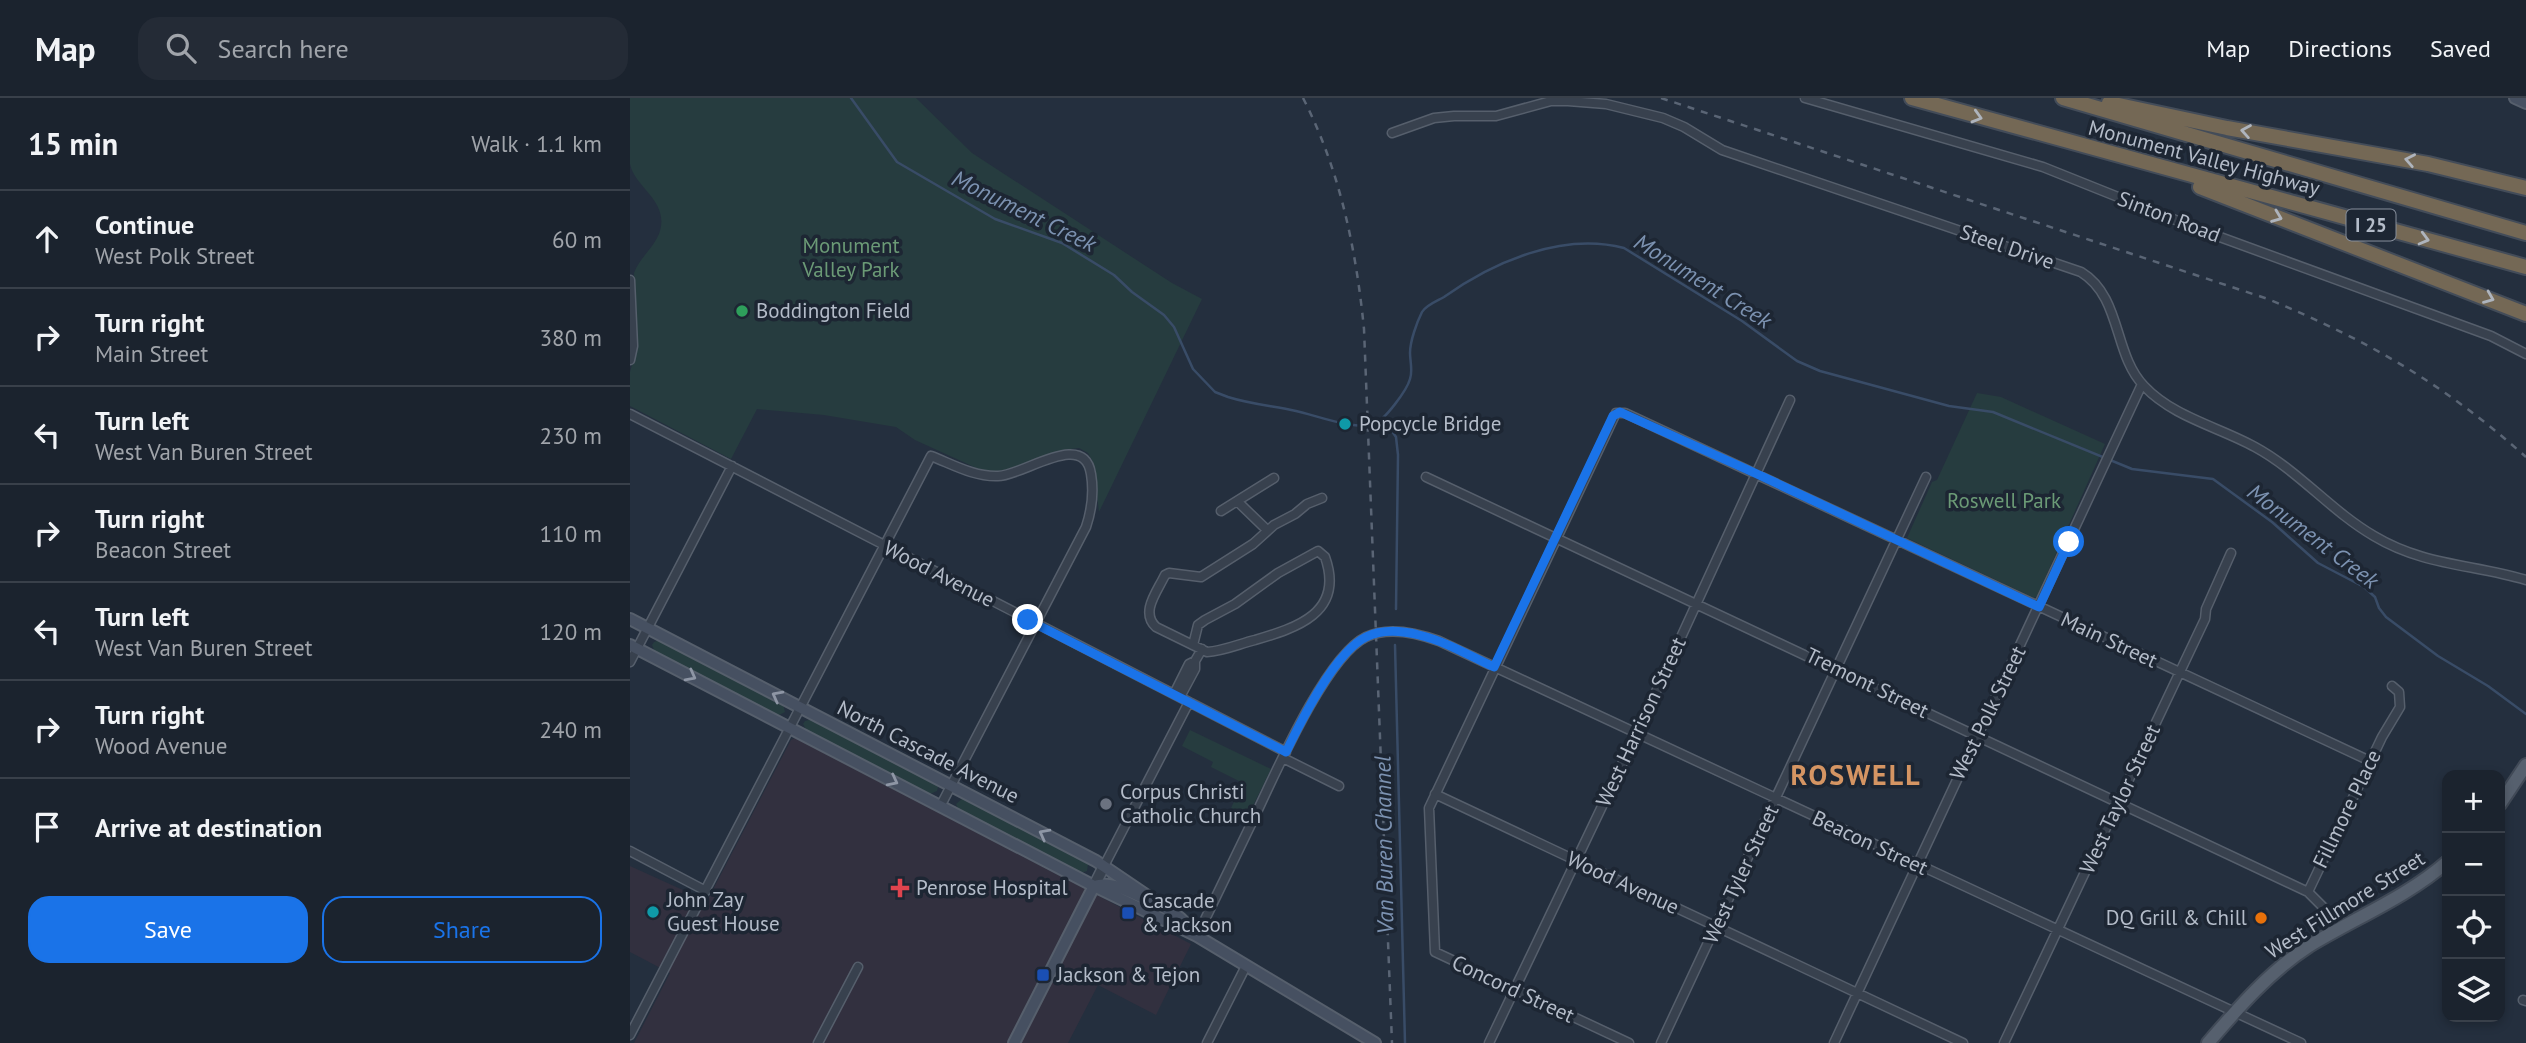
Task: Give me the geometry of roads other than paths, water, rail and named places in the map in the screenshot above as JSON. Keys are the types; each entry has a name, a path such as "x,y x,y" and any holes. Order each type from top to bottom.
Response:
{"highway":[{"name":"Monument Valley Highway","path":"1912,98 2526,267"},
{"name":"Monument Valley Highway","path":"2063,98 2526,233"},
{"path":"2080,98 2227,128 2405,159 2526,188"},
{"path":"2141,162 2526,314"}],"main road":[{"path":"2515,98 2526,103"},
{"name":"North Cascade Avenue","path":"630,619 1104,866 1180,918 1197,936"},
{"name":"North Cascade Avenue","path":"634,647 1094,886 1197,936 1375,1043"},
{"path":"2505,796 2526,765"},
{"name":"West Fillmore Street","path":"2208,1043 2284,964 2336,930 2421,882 2442,866"},
{"path":"1014,1043 1094,886 1103,883 1114,885 1163,906"}],"street":[{"name":"Sinton Road","path":"1805,98 2043,167 2197,229 2491,336 2526,354"},
{"name":"Steel Drive","path":"1392,133 1434,118 1496,116 1550,101 1606,104 1662,118 1684,127 1722,150 2081,272 2095,282 2105,296 2126,353 2142,384 2164,402 2268,454 2349,519 2387,543 2436,562 2526,580"},
{"path":"630,280 633,346 630,360"},
{"name":"West Polk Street","path":"1834,1043 2142,384"},
{"name":"West Harrison Street","path":"1489,1043 1637,733 1790,400"},
{"name":"Main Street","path":"1555,538 1613,416 1620,412 2370,761"},
{"name":"Wood Avenue","path":"630,414 1189,702 1339,786"},
{"path":"630,1035 931,456 976,474 995,477 1012,474 1063,455 1079,455 1087,461 1091,475 1093,495 1090,516 941,805"},
{"path":"630,662 634,647 648,628 732,466"},
{"name":"Tremont Street","path":"1426,477 2308,892"},
{"name":"West Tyler Street","path":"1661,1043 1926,477"},
{"path":"1221,511 1274,478"},
{"path":"1193,645 1198,625 1211,615 1234,604 1279,573 1318,551 1328,564 1328,588 1323,603 1312,618 1294,628 1216,651 1202,649 1193,645 1156,627 1149,618 1149,608 1165,575 1169,573 1201,576 1253,544 1267,530 1307,504 1322,498"},
{"path":"1237,501 1267,530"},
{"path":"1435,794 1555,538"},
{"name":"West Taylor Street","path":"2004,1043 2179,673 2231,553"},
{"name":"Beacon Street","path":"1284,755 1321,688 1359,641 1385,632 1416,634 1439,641 2301,1043"},
{"path":"1177,696 1189,664 1195,661 1202,649"},
{"name":"Fillmore Place","path":"2336,930 2324,908 2308,892 2370,761 2400,708 2399,692 2392,686"},
{"path":"1094,886 1189,702"},
{"path":"1197,936 1284,755"},
{"name":"Wood Avenue","path":"1435,794 1963,1043"},
{"name":"Concord Street","path":"1435,794 1429,808 1435,952 1629,1043"},
{"path":"2108,824 2119,830"},
{"path":"630,851 706,891"},
{"path":"1207,1043 1246,966"},
{"path":"818,1043 858,967"}],"waterway":[{"name":"Monument Creek","path":"851,98 897,162 995,219 1062,243 1114,275 1164,315 1174,327 1193,369 1215,392 1228,397 1346,424 1374,424 1389,411 1408,384 1412,337 1422,312 1429,305 1484,272 1529,253 1577,244 1624,248 1742,321 1797,361 1820,371 1949,406 1993,412 2132,469 2213,479 2272,522 2318,563 2364,587 2375,597 2386,617 2438,656 2488,686 2526,714"},
{"name":"Van Buren Channel","path":"1383,418 1396,437 1398,455 1396,609"},
{"name":"Van Buren Channel","path":"1395,645 1405,1043"}],"railway":[{"path":"1303,98 1327,153 1344,211 1356,269 1364,329 1392,1043"},
{"path":"1661,98 2268,299 2339,331 2404,366 2465,407 2526,457"}],"place":[{"name":"Boddington Field","path":"742,311"},
{"name":"Popcycle Bridge","path":"1345,424"},
{"name":"Corpus Christi Catholic Church","path":"1106,804"},
{"name":"Penrose Hospital","path":"900,888"},
{"name":"John Zay Guest House","path":"653,912"},
{"name":"Cascade & Jackson","path":"1128,913"},
{"name":"DQ Grill & Chill","path":"2261,918"},
{"name":"Jackson & Tejon","path":"1043,975"}],"district":[{"name":"ROSWELL","path":"1856,775"}],"park label":[{"name":"Monument Valley Park","path":"851,258"},
{"name":"Roswell Park","path":"2004,501"}]}
